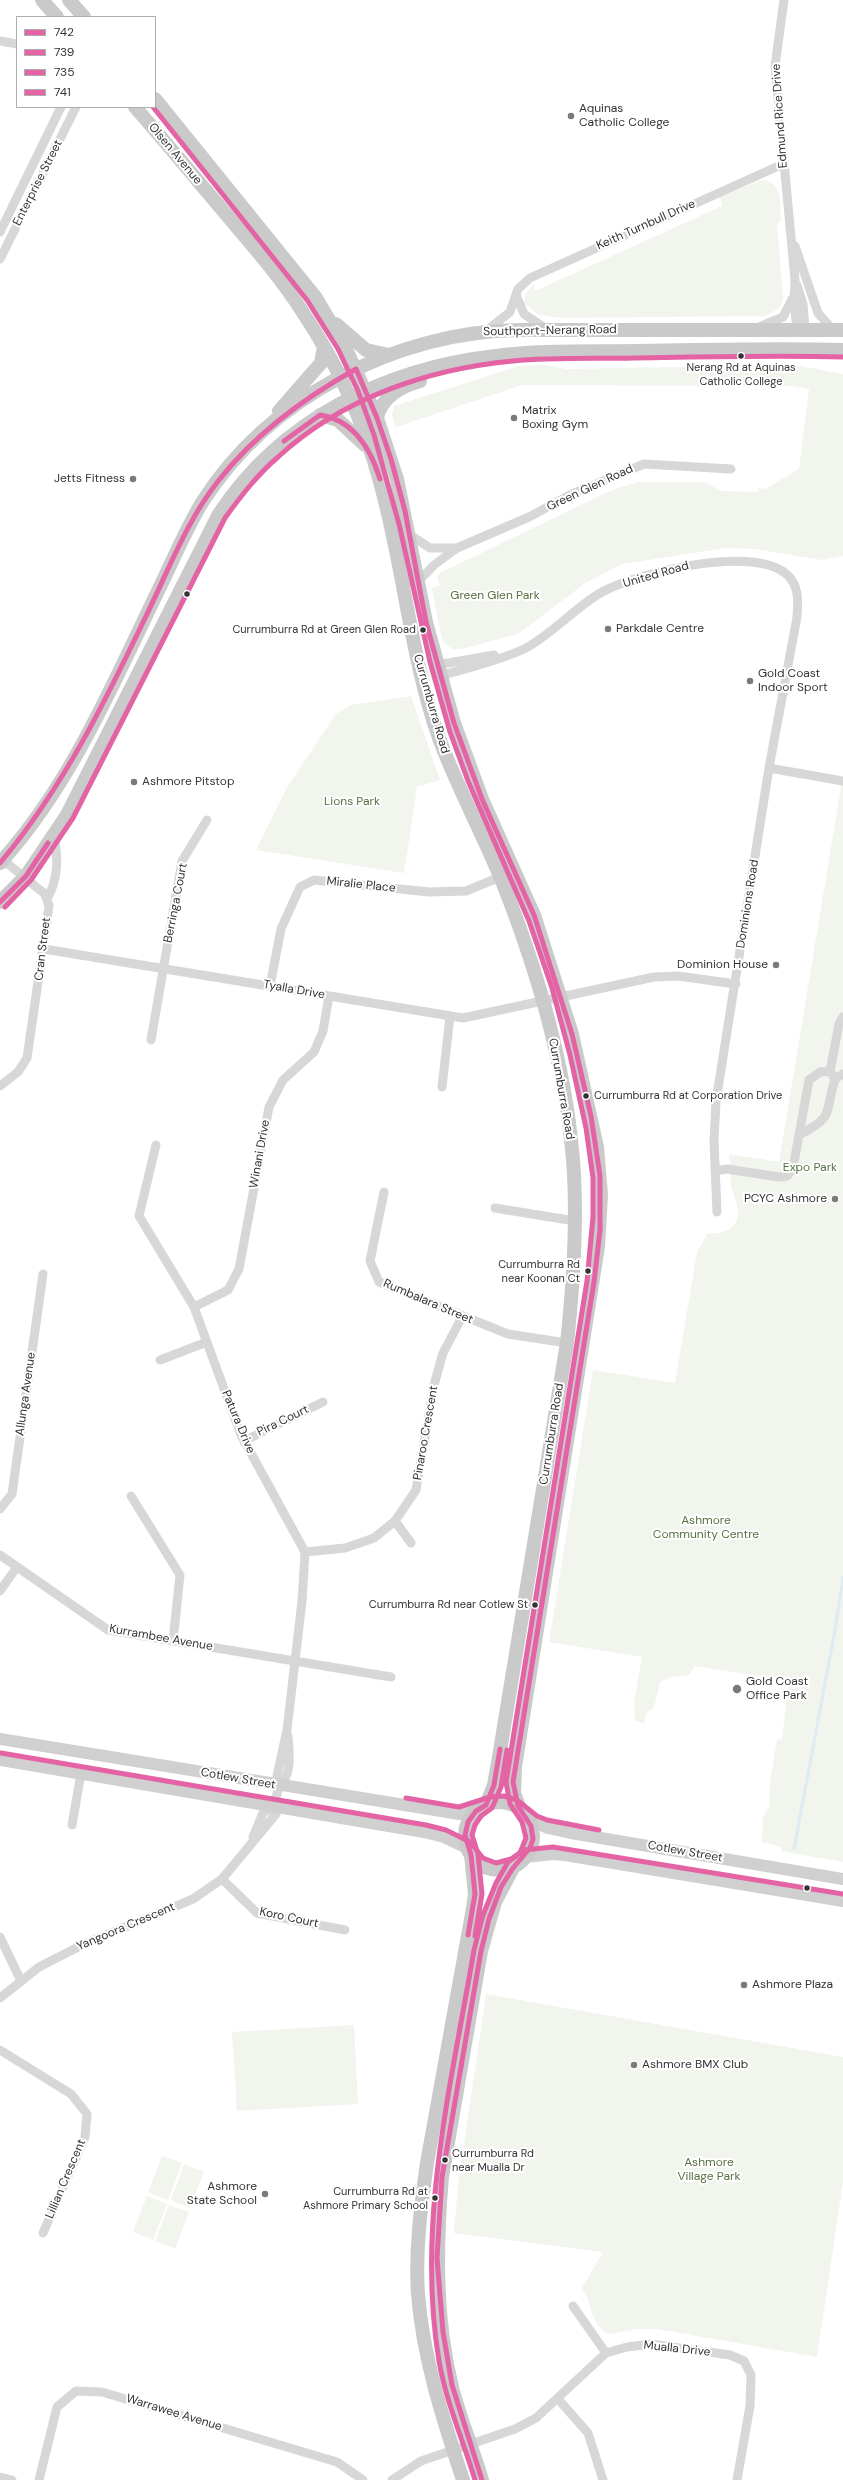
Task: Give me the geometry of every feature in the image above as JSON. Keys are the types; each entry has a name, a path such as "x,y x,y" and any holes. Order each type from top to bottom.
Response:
{"main road":[{"path":"42,0 56,16"},
{"path":"70,0 83,16"},
{"name":"Olsen Avenue","path":"156,100 296,271 327,316 366,390"},
{"name":"Olsen Avenue","path":"136,108 282,282 324,347 349,398"},
{"path":"327,316 366,350 390,355"},
{"name":"Southport-Nerang Road","path":"2,861 46,803 85,738 204,500 243,452 268,427 297,404 340,377 390,355 434,341 485,332 551,330 838,330"},
{"path":"801,330 802,349"},
{"path":"268,427 284,404 321,363 324,347"},
{"name":"Southport-Nerang Road","path":"0,902 26,876 70,808 221,511 266,457 291,435 320,415 366,390 410,374 447,364 527,353 802,349 843,350"},
{"path":"377,418 384,403 404,386 456,371 495,365 527,353"},
{"name":"Currumburra Road","path":"366,390 393,466 410,534 418,582 439,671 466,757 485,806 528,900 562,998 591,1116 599,1169 600,1230 594,1282 514,1775 514,1793 524,1814"},
{"name":"Currumburra Road","path":"349,398 369,450 390,518 421,678 447,759 500,878 523,937 543,1002 562,1081 569,1126 574,1175 575,1221 573,1287 567,1343 494,1785 481,1808"},
{"path":"320,415 327,415 338,420 369,450"},
{"path":"204,500 221,511"},
{"path":"421,678 439,671"},
{"path":"567,1343 575,1337 594,1282"},
{"name":"Cotlew Street","path":"0,1739 279,1786 459,1814 481,1808"},
{"name":"Cotlew Street","path":"0,1760 424,1832 444,1837 469,1852"},
{"path":"463,2480 453,2450 426,2353 418,2293 418,2257 427,2163 475,1894 465,1835 468,1822 481,1808 503,1803 524,1814 533,1838 526,1857 514,1866 502,1870 490,1869 479,1864 469,1852"},
{"name":"Cotlew Street","path":"524,1814 548,1828 571,1833 843,1879"},
{"name":"Cotlew Street","path":"526,1857 554,1854 572,1856 843,1901"},
{"path":"482,2480 452,2385 443,2332 437,2258 439,2215 442,2177 481,1951 494,1902 514,1866"}],"street":[{"name":"Edmund Rice Drive","path":"784,0 775,66 795,284 803,304 801,330"},
{"path":"0,41 16,44"},
{"name":"Enterprise Street","path":"0,232 61,108"},
{"name":"Enterprise Street","path":"0,259 76,108"},
{"name":"Keith Turnbull Drive","path":"485,332 508,314 521,284 534,276 783,164"},
{"name":"Edmund Rice Drive","path":"790,232 818,313 838,330"},
{"name":"Edmund Rice Drive","path":"744,330 772,323 783,317 790,308 795,284"},
{"path":"516,295 526,317 551,330"},
{"name":"Green Glen Road","path":"418,582 434,565 457,548 529,517 570,495 644,464 731,469"},
{"name":"Green Glen Road","path":"410,534 430,548 457,548"},
{"name":"United Road","path":"439,671 517,652 541,638 578,608 603,592 634,580 708,562 741,562 773,567 790,577 796,587 798,597"},
{"name":"Dominions Road","path":"717,1212 714,1141 716,1101 736,984 769,768 797,616 798,597"},
{"path":"769,768 843,782"},
{"name":"Berringa Court","path":"151,1040 182,861 207,820"},
{"name":"Cran Street","path":"0,1086 18,1072 27,1058 44,949 48,897 54,887 58,850 53,835"},
{"path":"2,861 26,876 48,897"},
{"name":"Miralie Place","path":"270,986 281,929 300,887 314,880 429,892 466,891 500,878"},
{"name":"Tyalla Drive","path":"44,949 463,1018 562,998 654,977 678,976 736,984"},
{"name":"Winani Drive","path":"194,1308 228,1290 239,1269 268,1107 282,1080 314,1052 323,1031 329,996"},
{"path":"442,1086 450,1016"},
{"path":"799,1135 825,1118 829,1110 836,1075 839,1024 843,1017"},
{"path":"715,1171 727,1169 779,1177 787,1176 792,1170 809,1080 820,1072 836,1075"},
{"name":"Patura Drive","path":"156,1146 139,1216 194,1308 244,1441 305,1552"},
{"name":"Rumbalara Street","path":"384,1192 370,1261 379,1282 462,1317 508,1334 567,1343"},
{"path":"495,1208 575,1221"},
{"name":"Allunga Avenue","path":"0,1509 12,1494 43,1274"},
{"name":"Pinaroo Crescent","path":"305,1552 345,1548 374,1538 395,1521 416,1490 434,1385 443,1353 462,1317"},
{"path":"160,1360 207,1342"},
{"name":"Pira Court","path":"244,1441 323,1402"},
{"path":"131,1496 180,1575 173,1641"},
{"path":"395,1521 411,1543"},
{"path":"274,1806 279,1786 287,1777 289,1752 287,1730 302,1601 305,1552"},
{"name":"Kurrambee Avenue","path":"0,1555 108,1630 391,1677"},
{"path":"0,1591 17,1567"},
{"path":"72,1825 81,1773"},
{"name":"Yangoora Crescent","path":"0,1998 39,1967 84,1944 193,1899 222,1879 246,1851 263,1813 274,1806"},
{"name":"Koro Court","path":"222,1879 257,1913 345,1930"},
{"path":"0,1937 21,1981"},
{"name":"Lillian Crescent","path":"0,2050 71,2094 87,2114 85,2137 43,2232"},
{"path":"573,2306 606,2353"},
{"name":"Mualla Drive","path":"392,2480 421,2461 525,2424 546,2411 587,2368 606,2353 633,2346 651,2344 730,2355 744,2361 751,2376 750,2406 737,2480"},
{"name":"Warrawee Avenue","path":"39,2480 57,2407 76,2391 102,2392 337,2462 363,2480"},
{"path":"558,2399 588,2433 603,2480"},
{"path":"0,2477 12,2480"}],"green space":[{"path":"762,180 769,181 774,184 779,194 781,220 777,224 783,299 780,308 765,316 561,318 537,314 528,305 524,305 525,295 533,284 535,291 722,206 720,197"},
{"name":"Green Glen Park","path":"546,365 566,369 795,365 843,374 843,556 822,560 755,549 726,548 622,564 584,584 518,634 462,649 453,649 445,644 441,635 432,588 440,585 437,576 442,572 612,490 639,482 704,482 721,491 758,492 758,488 765,489 799,469 809,389 792,386 522,385 396,427 392,415 394,406 519,366"},
{"name":"Lions Park","path":"411,696 440,780 417,787 404,873 256,850 286,789 336,714 351,705"},
{"name":"Ashmore Community Centre","path":"843,775 843,1862 781,1851 781,1847 762,1842 763,1818 769,1806 770,1782 777,1740 782,1739 789,1681 695,1666 690,1675 670,1677 660,1682 654,1708 646,1713 644,1724 635,1720 634,1702 642,1657 549,1642 593,1370 675,1383 697,1252 708,1233 719,1233 729,1229 733,1226 738,1216 738,1210 731,1186 729,1154 779,1162"},
{"name":"Ashmore Village Park","path":"486,1994 843,2057 843,2182 817,2357 657,2329 637,2329 609,2334 598,2325 582,2288 603,2252 454,2233 458,2185"},
{"path":"354,2025 358,2104 237,2111 232,2032"},
{"path":"162,2156 182,2163 168,2200 148,2192"},
{"path":"184,2164 204,2172 190,2208 171,2200"},
{"path":"147,2196 167,2204 153,2240 133,2232"},
{"path":"169,2205 189,2212 175,2249 155,2241"}],"waterway":[{"path":"794,1849 835,1630 843,1577"}],"transit line":[{"name":"739","path":"154,108 307,300 338,349 358,391 374,435 399,524 430,662 450,732 468,781 529,921 552,988 570,1055 586,1128 593,1178 593,1217 587,1281 506,1782 510,1804 522,1822 526,1838 520,1853 508,1862 496,1883 483,1915 474,1950 447,2103 439,2155 434,2206 432,2258 433,2309 439,2361 450,2406 475,2480"},
{"name":"735","path":"5,907 31,880 73,818 225,518 250,486 270,464 303,436 330,418 358,403 418,379 449,371 513,361 738,356 843,357"},
{"name":"742","path":"0,863 44,805 99,712 179,545 197,511 208,495 233,463 265,432 300,404 356,369 377,418 391,459 405,511 426,622 454,723 482,799 534,915 572,1034 591,1116 600,1176 600,1230 594,1282 513,1782 518,1806 531,1826 533,1839 530,1848 513,1868 501,1887 489,1919 481,1951 442,2177 437,2258 443,2332 452,2385 482,2480"},
{"name":"742","path":"284,441 320,415 332,418 352,430 359,438 372,457 380,479"},
{"name":"742","path":"0,902 26,876 48,843"},
{"name":"742","path":"468,1935 475,1894 471,1855 465,1835 468,1822 476,1811 486,1805 494,1785 500,1749"},
{"name":"739","path":"475,1936 482,1894 478,1854 472,1835 475,1825 481,1816 492,1808 501,1787 507,1750"},
{"name":"741","path":"1,1753 426,1825 446,1830 470,1842 483,1858 496,1863 511,1859 524,1850 553,1847 843,1894"},
{"name":"741","path":"406,1798 459,1807 490,1797 504,1796 517,1800 537,1816 547,1820 599,1830"}],"place":[{"name":"Aquinas Catholic College","path":"571,116"},
{"name":"Nerang Rd at Aquinas Catholic College","path":"741,356"},
{"name":"Matrix Boxing Gym","path":"514,418"},
{"name":"Jetts Fitness","path":"133,479"},
{"name":"Parkdale Centre","path":"608,629"},
{"name":"Currumburra Rd at Green Glen Road","path":"423,630"},
{"name":"Gold Coast Indoor Sport","path":"750,681"},
{"name":"Ashmore Pitstop","path":"134,782"},
{"name":"Dominion House","path":"776,965"},
{"name":"Currumburra Rd at Corporation Drive","path":"586,1096"},
{"name":"PCYC Ashmore","path":"835,1199"},
{"name":"Currumburra Rd near Koonan Ct","path":"588,1271"},
{"name":"Currumburra Rd near Cotlew St","path":"535,1605"},
{"name":"Gold Coast Office Park","path":"737,1689"},
{"name":"Ashmore Plaza","path":"744,1985"},
{"name":"Ashmore BMX Club","path":"634,2065"},
{"name":"Currumburra Rd near Mualla Dr","path":"445,2160"},
{"name":"Ashmore State School","path":"265,2194"},
{"name":"Currumburra Rd at Ashmore Primary School","path":"435,2198"}],"park label":[{"name":"Expo Park","path":"810,1168"}]}
